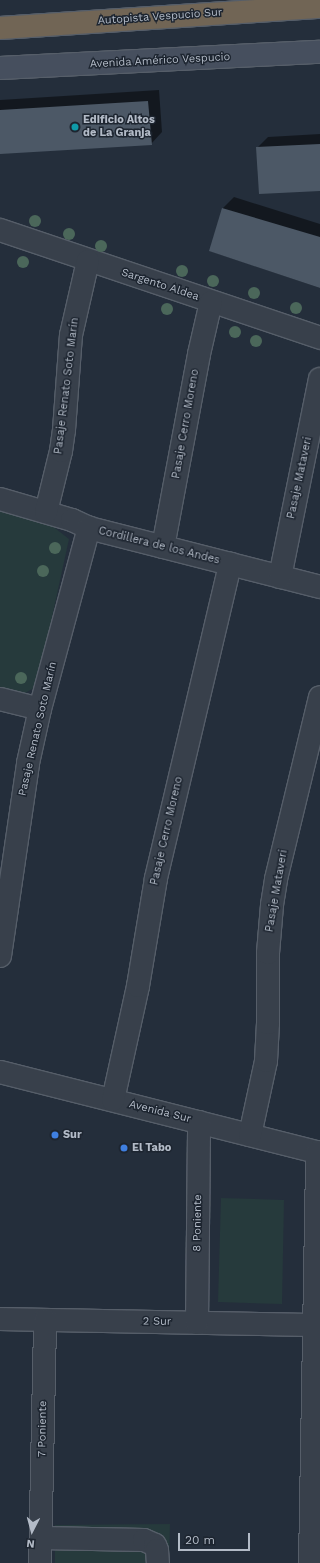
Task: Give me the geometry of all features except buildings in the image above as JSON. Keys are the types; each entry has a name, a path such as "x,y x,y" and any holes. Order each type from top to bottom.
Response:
{"highway":[{"name":"Autopista Vespucio Sur","path":"0,28 317,7"}],"main road":[{"name":"Avenida Américo Vespucio","path":"0,68 320,52"}],"street":[{"name":"Sargento Aldea","path":"0,230 88,261 320,338"},
{"name":"Pasaje Renato Soto Marín","path":"46,512 64,430 71,335 88,261"},
{"name":"Pasaje Cerro Moreno","path":"163,547 199,354 211,302"},
{"name":"Pasaje Mataveri","path":"280,576 320,379"},
{"name":"Cordillera de los Andes","path":"0,499 46,512 89,528 320,587"},
{"name":"Pasaje Renato Soto Marín","path":"0,956 22,795 40,708 89,528"},
{"name":"Pasaje Cerro Moreno","path":"112,1100 138,986 156,878 230,564"},
{"name":"Pasaje Mataveri","path":"250,1135 266,1061 268,1023 268,953 276,879 320,697"},
{"path":"0,699 40,708"},
{"name":"Avenida Sur","path":"0,1072 318,1152"},
{"name":"8 Poniente","path":"197,1323 199,1122"},
{"path":"310,1563 316,1458 314,1325 318,1152"},
{"name":"2 Sur","path":"0,1319 314,1325"},
{"name":"7 Poniente","path":"40,1563 45,1320"},
{"path":"40,1538 144,1540 154,1545 157,1550 158,1563"}],"green space":[{"path":"0,505 42,518 69,539 37,686 17,698 0,693"},
{"path":"221,1198 284,1200 282,1304 218,1302"},
{"path":"170,1524 169,1563 55,1563 55,1525"}],"place":[{"name":"Edificio Altos de La Granja","path":"75,127"},
{"name":"Sur","path":"55,1135"},
{"name":"El Tabo","path":"124,1148"}]}
